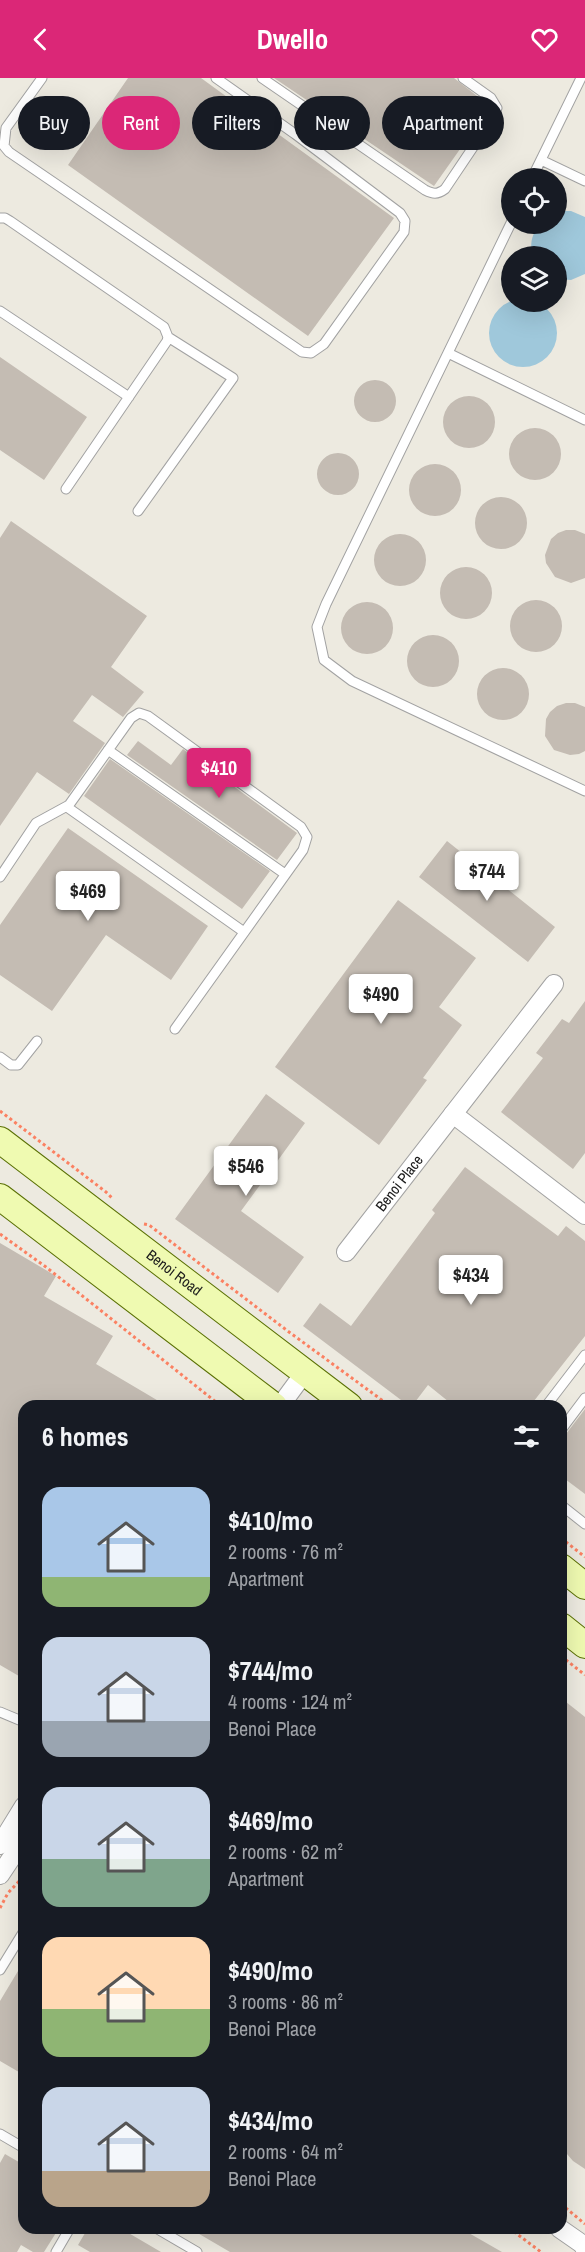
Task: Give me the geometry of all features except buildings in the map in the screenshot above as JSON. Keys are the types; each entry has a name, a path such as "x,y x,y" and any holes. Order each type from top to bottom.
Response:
{"main road":[{"name":"Benoi Road","path":"0,1140 341,1400"},
{"path":"0,1197 266,1400"},
{"path":"567,1572 585,1586"},
{"path":"567,1631 585,1645"}],"street":[{"name":"Benoi Place","path":"346,1252 554,984"},
{"path":"453,1114 585,1215"},
{"path":"284,1400 305,1372"},
{"path":"0,1845 16,1815"},
{"path":"0,1875 18,1848"},
{"path":"567,2234 582,2244 585,2249"}],"lane":[{"path":"42,78 6,128 4,146 9,152 303,352 311,353 324,344 404,232 405,221 400,213 305,141 216,78"},
{"path":"262,78 433,194 445,189 494,116 496,108 491,98 463,78"},
{"path":"537,168 581,78"},
{"path":"541,160 585,181"},
{"path":"0,218 10,221 164,327 168,337 233,378 138,511"},
{"path":"506,234 326,604 317,627 324,660 352,681 585,791"},
{"path":"0,311 129,397"},
{"path":"66,489 168,337"},
{"path":"448,352 585,420"},
{"path":"0,877 36,823 67,807 134,715 139,713 148,716 301,827 307,837 306,843 175,1029"},
{"path":"108,750 285,874"},
{"path":"67,807 244,932"},
{"path":"0,1058 10,1065 18,1065 37,1041"},
{"path":"551,1400 585,1355"},
{"path":"567,1422 585,1398"},
{"path":"567,1510 585,1524"},
{"path":"0,1712 18,1720"},
{"path":"0,1971 18,1941"},
{"path":"0,2134 18,2144"},
{"path":"56,2252 66,2234"},
{"path":"166,2234 197,2252"}],"path":[{"path":"0,1111 106,1192 113,1200"},
{"path":"135,1222 148,1225 382,1400"},
{"path":"0,1234 213,1400"},
{"path":"567,1543 585,1557"},
{"path":"567,1661 585,1675"},
{"path":"0,1908 8,1893 18,1882"},
{"path":"567,2209 585,2225"},
{"path":"516,2234 541,2252"}],"water":[{"path":"567,211 585,217 585,274 567,280 567,246 531,246 533,235 567,234"},
{"path":"501,307 501,312 549,312 556,326 555,346 547,357 536,365 523,367 510,365 499,357 491,346 489,333 491,320"}]}
